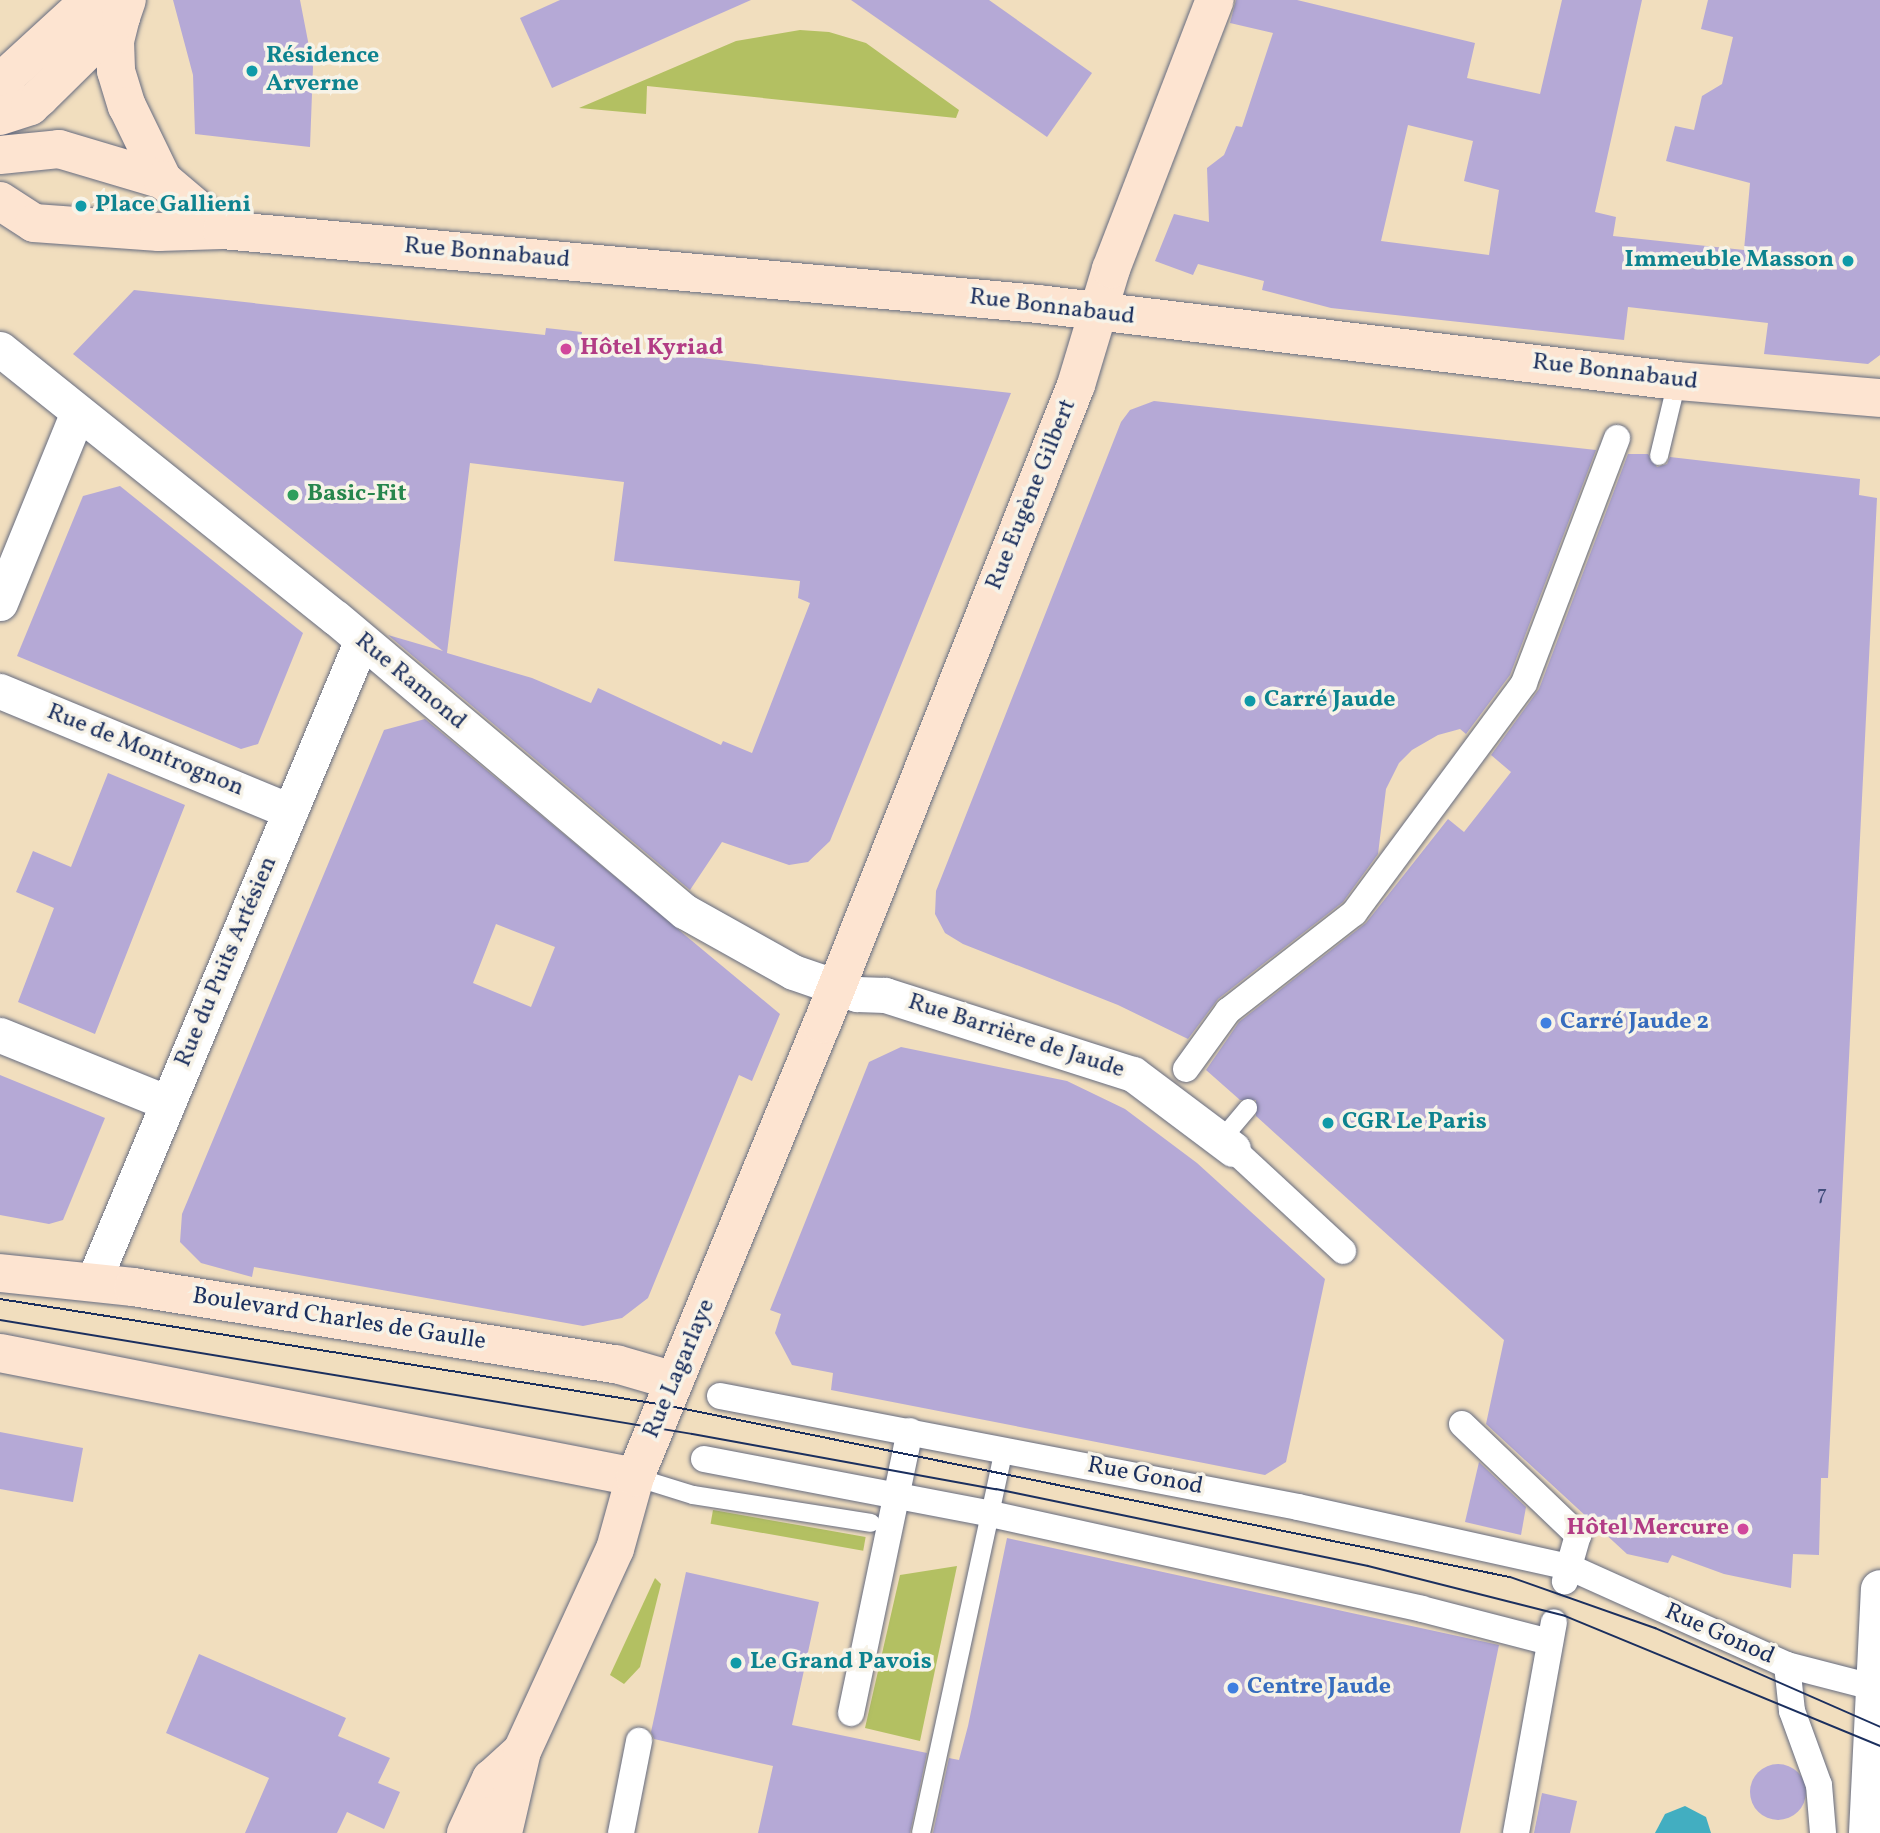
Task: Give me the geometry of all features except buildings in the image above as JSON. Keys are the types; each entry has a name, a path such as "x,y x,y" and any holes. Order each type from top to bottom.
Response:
{"main road":[{"name":"Rue Eugène Gilbert","path":"837,986 1076,384 1097,311 1215,0"},
{"path":"2,115 6,77 113,6"},
{"path":"113,6 116,71 127,106 163,180"},
{"path":"0,155 59,149 163,180 222,230"},
{"name":"Rue Bonnabaud","path":"0,201 34,223 159,232 222,230 1097,311 1677,381 1880,398"},
{"name":"Rue Lagarlaye","path":"503,1833 522,1751 615,1549 635,1477 837,986"},
{"name":"Boulevard Charles de Gaulle","path":"0,1273 93,1282 617,1364 674,1381"},
{"path":"0,1353 635,1477"},
{"name":"Rue Lagarlaye","path":"466,1833 491,1779 522,1751"}],"street":[{"name":"Rue Ramond","path":"0,349 361,642 684,911 793,972 837,986"},
{"path":"0,603 77,414"},
{"path":"1186,1069 1228,1011 1354,913 1524,682 1617,439"},
{"name":"Rue du Puits Artésien","path":"93,1282 361,642"},
{"name":"Rue de Montrognon","path":"0,691 289,811"},
{"name":"Rue Barrière de Jaude","path":"837,986 856,994 886,995 1133,1074 1227,1144 1343,1251"},
{"path":"0,1035 168,1103"},
{"name":"Rue Gonod","path":"720,1396 1298,1507 1567,1574 1787,1665 1877,1688"},
{"path":"1462,1424 1578,1535 1567,1574"},
{"path":"851,1713 910,1431"},
{"path":"704,1459 898,1495 1422,1609 1552,1632 1516,1833"},
{"path":"1868,1833 1880,1589"},
{"path":"1787,1665 1792,1711 1819,1785 1823,1833"},
{"path":"621,1833 639,1741"}],"lane":[{"path":"1659,456 1677,381"},
{"path":"1227,1144 1248,1108"},
{"path":"921,1833 1004,1450"},
{"path":"635,1477 693,1496 871,1523"},
{"path":"479,1833 491,1779"}],"green space":[{"path":"800,30 829,32 866,43 959,110 956,118 647,86 646,114 579,108 736,41"},
{"path":"713,1510 866,1537 863,1551 711,1524"},
{"path":"957,1566 920,1741 865,1728 900,1575"},
{"path":"655,1578 661,1584 640,1667 624,1684 610,1675"}],"water":[{"path":"1685,1806 1706,1817 1711,1833 1655,1833 1665,1814"}],"tram line":[{"path":"0,1299 665,1405 1510,1577 1655,1628 1880,1727"},
{"path":"0,1320 692,1434 996,1489 1368,1566 1565,1616 1880,1746"}],"place":[{"name":"Résidence Arverne","path":"252,71"},
{"name":"Place Gallieni","path":"81,206"},
{"name":"Immeuble Masson","path":"1848,261"},
{"name":"Hôtel Kyriad","path":"566,349"},
{"name":"Basic-Fit","path":"293,495"},
{"name":"Carré Jaude","path":"1250,701"},
{"name":"Carré Jaude 2","path":"1546,1023"},
{"name":"CGR Le Paris","path":"1328,1123"},
{"name":"Hôtel Mercure","path":"1743,1529"},
{"name":"Le Grand Pavois","path":"736,1663"},
{"name":"Centre Jaude","path":"1233,1688"}]}
